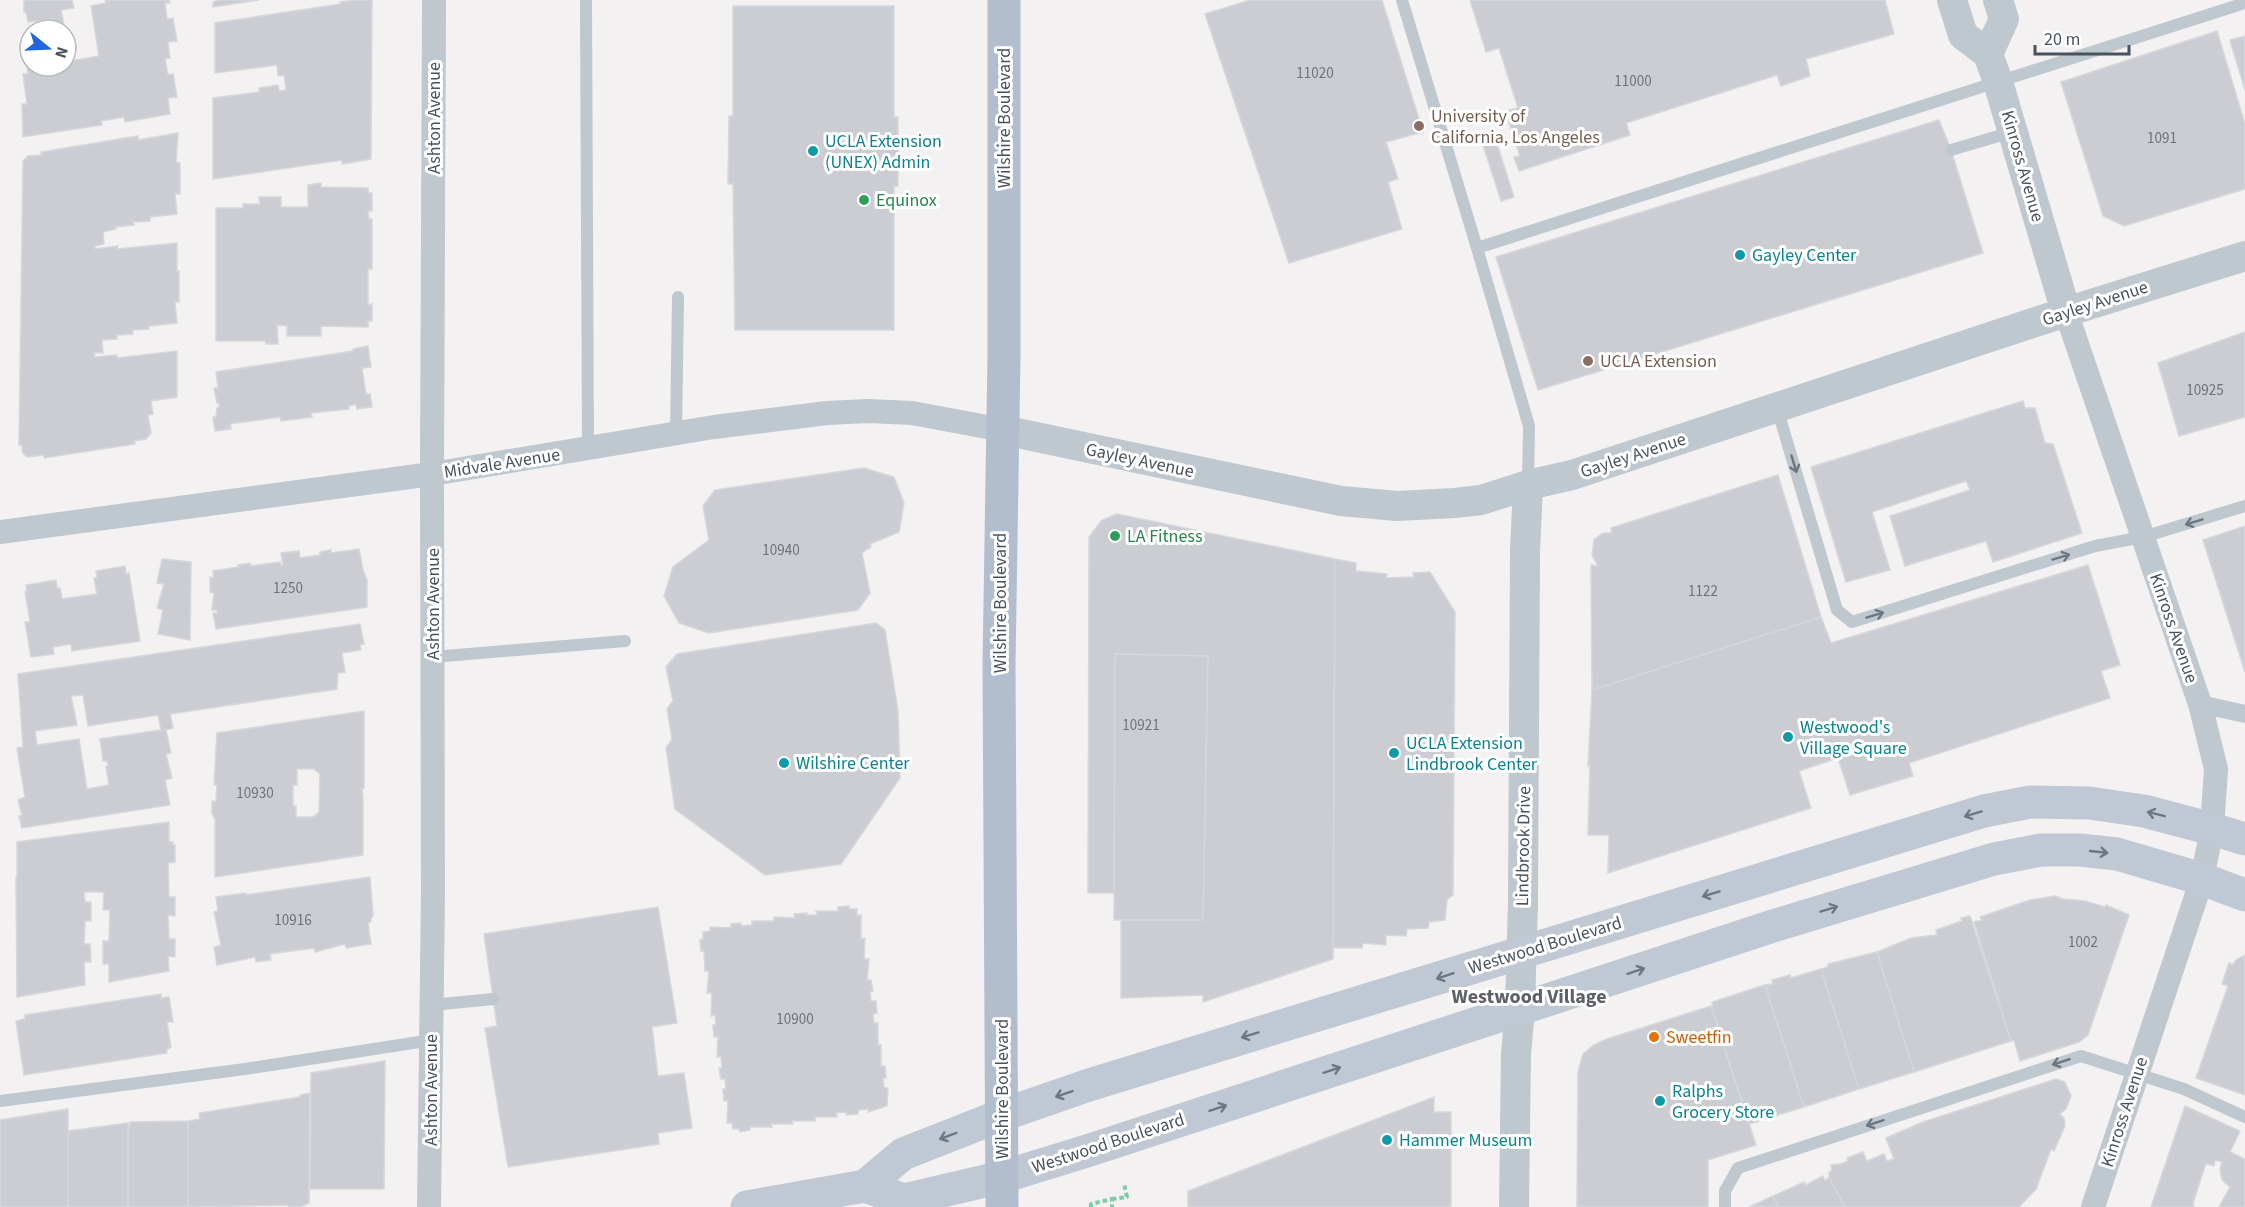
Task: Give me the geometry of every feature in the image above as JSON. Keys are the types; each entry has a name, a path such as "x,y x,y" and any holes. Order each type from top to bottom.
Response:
{"main road":[{"name":"Wilshire Boulevard","path":"1002,1192 999,663 1003,430 1004,0"},
{"name":"Westwood Boulevard","path":"865,1186 903,1154 1002,1115 1113,1077 1984,811 2030,802 2089,803 2144,811 2245,839"},
{"name":"Westwood Boulevard","path":"747,1207 865,1186 904,1200 1002,1192 1087,1151 1773,926 1994,859 2041,850 2080,850 2128,856 2245,895"}],"street":[{"name":"Ashton Avenue","path":"429,1207 432,1040 434,0"},
{"path":"1952,0 1963,35 1988,54 2004,19 1998,0"},
{"name":"Kinross Avenue","path":"1988,54 2066,312 2200,704 2216,769 2212,829 2202,879 2093,1207"},
{"name":"Gayley Avenue","path":"1003,430 1105,453 1352,502 1397,506 1481,500 1528,485 1572,475 2245,255"},
{"name":"Midvale Avenue","path":"0,532 432,474 676,434 827,413 868,411 912,413 1003,430"},
{"name":"Lindbrook Drive","path":"1514,1207 1516,1062 1520,1008 1525,552 1528,485"},
{"path":"2200,704 2245,714"}],"lane":[{"path":"586,0 588,449"},
{"path":"1402,0 1529,426 1528,485"},
{"path":"1477,248 2245,3"},
{"path":"1951,150 2012,132"},
{"path":"676,434 678,297"},
{"path":"1777,408 1837,610 1852,622 2095,546 2143,537 2245,506"},
{"path":"433,657 625,641"},
{"path":"432,1005 493,999"},
{"path":"0,1101 245,1069 432,1040"},
{"path":"1725,1207 1725,1191 1738,1168 2081,1056 2184,1089 2245,1116"}],"path":[{"path":"1091,1207 1091,1204 1127,1197 1124,1184"},
{"path":"1112,1200 1112,1207"}],"building":[{"path":"24,0 72,0 74,8 61,10 63,18 27,18 24,12"},
{"path":"105,0 169,0 170,3 165,3 167,19 173,18 177,41 168,42 170,58 165,59 168,75 173,74 177,97 168,98 170,114 125,122 124,117 101,121 102,125 23,137 22,104 27,104 24,78 78,78 78,60 99,56 91,6 106,3"},
{"path":"219,0 259,0 213,7 213,2"},
{"path":"354,0 372,0 371,159 342,164 342,160 213,179 213,98 259,92 259,88 278,85 279,91 286,90 284,75 278,76 277,65 215,73 215,23"},
{"path":"1250,0 1382,0 1423,132 1386,142 1398,179 1388,182 1402,229 1289,263 1205,14"},
{"path":"1470,0 1885,0 1894,34 1806,59 1810,76 1781,86 1777,75 1626,123 1630,135 1519,171 1514,157 1520,156 1505,111 1518,108 1499,48 1486,52"},
{"name":"UCLA Extension (UNEX) Admin","path":"733,6 894,6 894,117 898,117 898,186 894,186 894,330 735,330 733,184 728,184 729,116 733,116"},
{"path":"2217,31 2245,124 2245,189 2124,226 2103,216 2061,82"},
{"path":"2245,36 2245,90 2230,40"},
{"name":"Gayley Center","path":"1939,120 1951,150 1983,253 1538,390 1496,257"},
{"path":"178,133 176,162 180,163 180,194 175,194 177,214 150,217 150,221 133,222 134,225 115,227 116,229 103,232 104,244 95,246 95,249 118,246 117,249 177,243 179,302 175,302 177,323 149,326 149,329 133,330 133,334 117,335 117,339 102,340 103,353 94,353 95,357 117,355 117,358 177,351 177,397 151,401 153,414 148,415 151,433 146,439 134,441 135,444 44,458 44,455 27,457 22,452 22,445 19,445 23,161 28,156 42,155 41,152 138,136 138,140"},
{"path":"1496,141 1514,197 1501,201 1483,145"},
{"path":"321,183 321,187 368,188 368,193 372,193 372,211 368,211 369,219 372,219 372,269 368,269 368,305 372,304 372,321 368,321 368,327 321,326 321,336 287,336 287,326 277,325 278,344 266,344 265,341 216,341 216,208 243,208 243,204 260,204 259,197 281,197 281,207 308,207 308,185"},
{"path":"2245,332 2245,417 2179,436 2158,363"},
{"path":"368,346 371,367 362,368 366,394 370,394 372,407 357,409 356,404 349,406 349,409 311,413 312,417 281,421 280,417 230,424 231,429 215,431 213,417 216,417 219,407 214,388 218,388 216,372 353,351 353,349"},
{"path":"2023,401 2025,408 2035,408 2045,443 2053,444 2082,533 1993,562 1986,541 1905,566 1890,516 1970,490 1966,481 1872,512 1890,570 1846,582 1811,467"},
{"path":"864,468 894,477 904,503 899,532 870,544 871,547 862,553 870,593 858,610 709,633 679,623 664,596 673,567 709,540 703,506 715,490"},
{"path":"1778,475 1821,617 1592,690 1591,565 1598,566 1592,555 1594,540 1603,533 1612,533 1611,528"},
{"path":"1117,514 1335,559 1333,959 1203,1002 1203,995 1121,998 1121,920 1203,920 1208,656 1115,654 1114,893 1088,893 1089,537 1102,520"},
{"path":"2245,526 2245,672 2203,540"},
{"path":"359,549 367,580 367,607 216,629 213,613 217,613 217,610 212,610 214,593 210,592 210,577 214,578 213,571 250,563 251,566 280,562 281,566 283,565 281,553 299,551 300,558 320,555 320,552 331,550 331,553"},
{"path":"162,559 191,562 190,640 158,634 163,610 157,608 164,584 157,583"},
{"name":"UCLA Extension Lindbrook Center","path":"1335,559 1356,563 1356,571 1387,574 1386,578 1414,577 1413,573 1430,572 1455,612 1453,895 1447,900 1445,920 1429,922 1428,928 1407,929 1406,936 1386,935 1386,945 1363,943 1362,948 1333,948"},
{"name":"Westwood's Village Square","path":"2088,565 2120,665 2101,671 2110,698 1909,763 1913,776 1850,795 1838,758 1799,771 1811,808 1608,873 1609,835 1588,835 1590,765 1588,766 1592,690 1821,617 1831,643"},
{"path":"125,566 126,574 129,573 140,641 72,651 71,644 53,647 54,654 31,657 25,622 30,622 26,585 56,580 62,599 97,594 94,578 97,578 96,571"},
{"name":"Wilshire Center","path":"876,623 885,630 898,711 900,778 841,864 765,875 675,809 666,748 672,739 667,709 673,701 666,667 677,654"},
{"path":"360,624 364,644 360,645 361,650 342,653 345,672 338,673 337,689 170,714 173,728 166,730 171,753 166,754 172,778 165,780 170,805 22,828 18,800 25,797 17,748 23,747 18,674","holes":["83,695 88,726 158,715 161,730 100,739 103,761 107,761 108,766 106,767 109,785 87,789 79,739 37,745 35,731 77,725 71,696"]},
{"path":"1115,654 1208,656 1203,920 1114,920"},
{"path":"364,711 363,855 215,877 215,820 212,813 212,801 216,802 217,785 214,785 217,733","holes":["297,769 314,769 320,774 319,812 313,817 296,817 296,806 293,806 293,785 297,785"]},
{"path":"169,822 169,842 175,845 175,862 168,863 169,897 175,897 175,916 168,915 169,939 175,939 175,957 168,956 169,971 109,982 109,964 103,964 103,941 109,941 110,910 103,910 104,892 84,892 85,902 91,902 91,921 85,921 84,944 90,944 91,962 84,962 85,985 17,997 17,842"},
{"path":"370,877 373,915 371,922 368,923 371,944 346,948 345,944 315,952 314,948 270,954 271,960 256,962 255,957 217,965 214,947 221,945 214,912 218,911 216,897 246,893 246,895"},
{"path":"2055,896 2105,907 2106,905 2129,915 2088,1035 2079,1042 2020,1061 2014,1040 2011,1041 1974,922 1982,920 1980,917 2030,900"},
{"path":"849,906 849,909 857,909 857,916 861,915 861,939 865,938 864,959 869,959 867,980 871,980 873,991 870,992 871,1001 876,1001 877,1013 873,1014 874,1023 878,1023 881,1066 885,1066 884,1088 888,1088 887,1106 868,1112 869,1109 858,1110 858,1114 846,1115 846,1112 836,1113 837,1117 815,1117 815,1121 792,1121 793,1124 750,1127 750,1130 740,1132 739,1129 733,1129 732,1123 727,1123 728,1101 724,1101 723,1089 726,1089 725,1079 721,1079 719,1068 722,1068 721,1057 717,1057 718,1037 714,1037 713,1025 716,1025 715,1015 711,1016 712,993 707,993 709,971 705,971 704,950 701,951 700,940 703,939 703,932 710,931 710,927 731,928 731,924 741,923 741,926 752,925 752,921 774,921 774,917 795,918 794,914 817,915 816,911 838,911 838,907"},
{"path":"658,907 677,1023 652,1027 658,1076 684,1073 692,1128 658,1133 659,1144 508,1167 485,1028 497,1026 484,934"},
{"path":"1970,916 2011,1041 1914,1072 1877,952 1911,938 1937,935 1936,930"},
{"path":"1877,952 1914,1072 1859,1089 1821,969 1828,967 1828,964"},
{"path":"2245,955 2245,1095 2196,1078 2228,986 2222,984 2229,963 2233,965 2236,960"},
{"path":"1821,969 1859,1089 1804,1107 1765,985 1773,984 1772,980 1790,975 1791,978"},
{"path":"1765,985 1804,1107 1749,1124 1711,1006 1713,1006 1712,1002"},
{"path":"161,994 161,998 169,997 173,1022 167,1022 171,1047 166,1050 167,1053 24,1075 16,1021 25,1019 25,1015"},
{"name":"Ralphs Grocery Store","path":"1711,1006 1756,1145 1708,1160 1708,1207 1577,1207 1578,1072 1583,1054 1594,1045 1607,1039"},
{"path":"385,1061 384,1189 310,1189 311,1073"},
{"path":"2056,1079 2065,1082 2071,1096 2066,1109 2060,1114 2064,1118 2065,1126 2054,1151 2051,1149 2036,1189 2019,1207 1845,1207 1829,1177 1829,1172 1832,1171 1831,1165 1848,1161 1847,1158 1863,1152 1867,1161 1884,1154 1887,1161 1894,1159 1886,1138 1923,1122"},
{"path":"310,1093 309,1203 299,1207 288,1205 188,1207 188,1121 200,1119 199,1113 300,1097 300,1095"},
{"name":"Hammer Museum","path":"1434,1097 1434,1112 1451,1112 1451,1207 1188,1207 1188,1191"},
{"path":"2185,1106 2240,1131 2230,1152 2245,1159 2245,1207 2219,1207 2230,1187 2222,1180 2220,1169 2222,1162 2215,1160 2214,1166 2206,1163 2193,1203 2194,1207 2151,1207"},
{"path":"68,1109 68,1207 0,1207 0,1120"},
{"path":"188,1121 188,1207 128,1207 128,1123 130,1129 130,1122"},
{"path":"128,1123 128,1207 68,1207 68,1131"},
{"path":"1823,1176 1825,1181 1829,1177 1845,1207 1779,1207 1773,1196 1804,1182 1806,1185"},
{"path":"1773,1196 1779,1207 1749,1207"}],"place":[{"name":"University of California, Los Angeles","path":"1419,126"},
{"name":"UCLA Extension (UNEX) Admin","path":"813,151"},
{"name":"Equinox","path":"864,200"},
{"name":"Gayley Center","path":"1740,255"},
{"name":"UCLA Extension","path":"1588,361"},
{"name":"LA Fitness","path":"1115,536"},
{"name":"Westwood's Village Square","path":"1788,737"},
{"name":"UCLA Extension Lindbrook Center","path":"1394,753"},
{"name":"Wilshire Center","path":"784,763"},
{"name":"Sweetfin","path":"1654,1037"},
{"name":"Ralphs Grocery Store","path":"1660,1101"},
{"name":"Hammer Museum","path":"1387,1140"}],"district":[{"name":"Westwood Village","path":"1529,996"}]}
